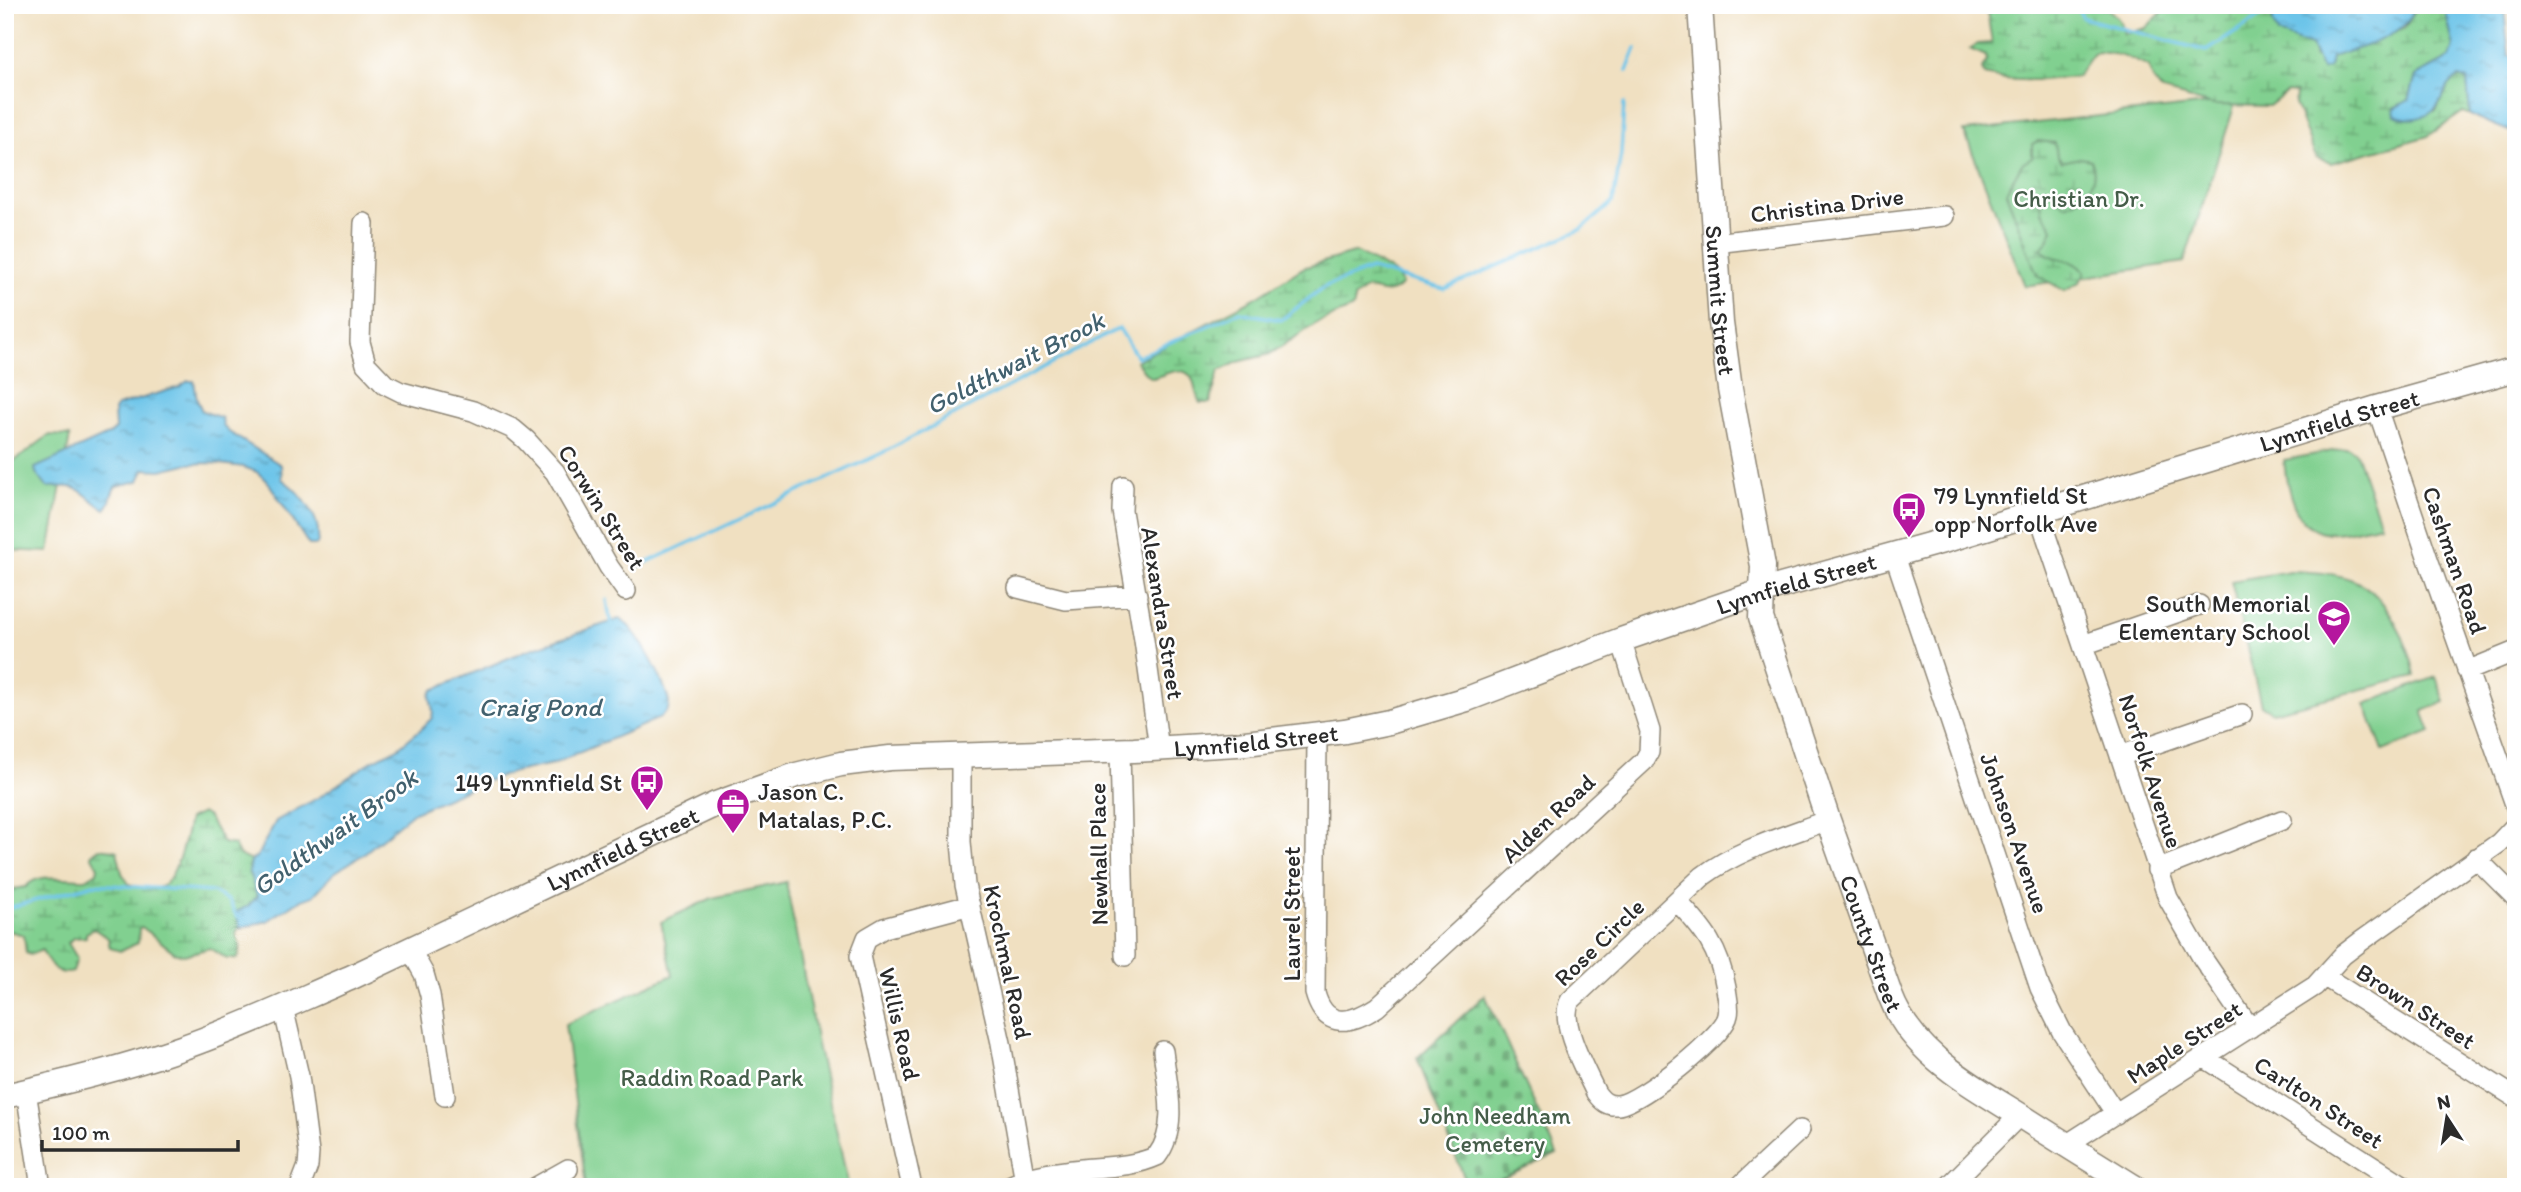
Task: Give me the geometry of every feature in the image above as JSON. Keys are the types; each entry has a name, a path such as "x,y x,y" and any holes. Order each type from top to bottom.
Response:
{"main road":[{"name":"Summit Street","path":"1700,5 1723,343 1763,566 1763,591"},
{"name":"Lynnfield Street","path":"16,1094 131,1064 183,1047 283,1007 350,978 716,804 796,775 841,764 890,758 1120,751 1237,744 1367,727 1438,709 1621,640 1763,591 2038,512 2377,408 2515,373"},
{"name":"County Street","path":"1763,591 1761,618 1828,820 1900,1019 1922,1046 1949,1069 2134,1187"}],"street":[{"name":"Christina Drive","path":"1715,243 1944,216"},
{"name":"Corwin Street","path":"364,223 360,342 366,364 385,384 401,392 473,411 513,429 526,440 555,472 609,567 626,591"},
{"name":"Cashman Road","path":"2377,408 2516,807"},
{"name":"Alexandra Street","path":"1123,486 1122,511 1159,749"},
{"name":"Norfolk Avenue","path":"2038,512 2168,898 2192,941 2250,1028"},
{"name":"Johnson Avenue","path":"1894,554 2040,988 2062,1032 2116,1114"},
{"path":"1018,587 1066,600 1137,595"},
{"path":"2083,645 2200,605"},
{"name":"Alden Road","path":"1391,995 1644,761 1649,752 1650,731 1621,640"},
{"path":"2467,671 2516,651"},
{"path":"2120,756 2242,714"},
{"name":"Laurel Street","path":"1317,735 1315,993 1318,1003 1333,1020 1344,1022 1364,1016 1391,995"},
{"name":"Newhall Place","path":"1120,751 1125,956"},
{"name":"Krochmal Road","path":"961,754 961,842 970,905 1001,1043 1026,1182"},
{"name":"Rose Circle","path":"1677,901 1701,926 1717,952 1728,999 1727,1020 1714,1036 1650,1091 1629,1102 1610,1105 1603,1102 1596,1093 1568,1026 1566,1008 1579,991 1703,876 1735,856 1828,820"},
{"path":"2157,870 2282,820"},
{"name":"Maple Street","path":"2067,1145 2205,1058 2325,977 2343,955 2504,838 2516,825"},
{"path":"2476,859 2516,898"},
{"name":"Willis Road","path":"912,1187 860,957 867,938 884,928 970,905"},
{"path":"410,949 424,974 430,995 445,1096"},
{"name":"Brown Street","path":"2325,977 2516,1098"},
{"path":"283,1007 299,1076 308,1146 308,1166 300,1187"},
{"path":"1006,1187 1065,1170 1133,1163 1157,1156 1167,1139 1170,1117 1163,1051"},
{"name":"Carlton Street","path":"2205,1058 2406,1187"},
{"path":"16,1094 41,1187"},
{"path":"1948,1187 2020,1115"},
{"path":"1739,1187 1800,1130"},
{"path":"536,1187 568,1169"}],"green space":[{"path":"1986,5 2103,5 2114,14 2124,34 2146,28 2169,5 2262,5 2272,10 2273,23 2299,41 2311,45 2315,57 2331,57 2405,28 2414,11 2413,5 2444,5 2454,47 2450,58 2416,76 2409,100 2394,108 2436,111 2450,82 2459,77 2467,80 2470,115 2463,112 2428,136 2331,163 2316,158 2295,104 2296,93 2287,92 2269,106 2213,105 2162,91 2148,67 2135,61 2095,52 2076,77 2018,80 1984,75 1982,69 1987,61 1986,56 1970,49 1978,44 1992,43"},
{"name":"Christian Dr.","path":"2236,101 2184,262 2025,286 1964,131"},
{"path":"2038,141 2055,143 2057,156 2062,162 2080,158 2091,160 2093,167 2094,175 2089,188 2079,198 2065,205 2056,198 2053,189 2041,198 2042,211 2053,229 2041,249 2051,256 2074,263 2085,272 2080,282 2065,291 2037,275 2006,192 2022,164 2032,158 2032,144"},
{"path":"1353,253 1389,269 1402,284 1389,292 1366,288 1354,298 1354,306 1351,309 1317,323 1270,354 1238,362 1219,371 1210,403 1200,403 1193,381 1186,372 1175,371 1152,378 1136,361 1255,298 1303,268"},
{"path":"50,435 70,436 49,552 5,550 5,466"},
{"path":"2348,448 2356,453 2381,524 2339,533 2320,531 2310,526 2295,508 2284,460"},
{"path":"2290,571 2339,576 2367,588 2395,622 2408,650 2415,676 2272,712 2261,705 2231,581"},
{"path":"2436,677 2445,702 2423,711 2431,732 2383,751 2365,704"},
{"path":"202,813 208,817 223,843 234,845 239,855 251,861 249,872 257,896 248,906 236,912 240,928 236,932 240,949 236,959 227,959 210,948 184,955 174,952 142,927 139,928 138,943 120,951 110,948 108,938 94,929 86,933 86,937 73,938 68,943 77,958 73,972 62,973 50,964 42,950 30,955 26,953 24,935 5,930 5,890 26,887 31,882 45,878 86,879 97,872 98,867 91,855 99,849 117,851 122,873 129,884 150,888 162,886 176,865 189,819"},
{"name":"Raddin Road Park","path":"786,882 818,1049 849,1187 586,1187 565,1024 673,975 661,922 712,898"},
{"name":"John Needham Cemetery","path":"1485,995 1557,1154 1484,1187 1468,1187 1417,1058"}],"water":[{"path":"2262,5 2413,5 2411,16 2405,25 2394,33 2331,57 2329,67 2322,70 2311,46 2278,34 2273,23 2272,10"},
{"path":"2444,5 2501,5 2504,9 2509,55 2516,58 2516,134 2470,115 2467,80 2459,77 2448,87 2438,106 2427,115 2408,119 2395,115 2394,108 2409,100 2416,76 2450,58 2454,47"},
{"path":"188,381 194,381 202,411 222,418 223,426 229,432 281,465 282,479 303,499 314,516 317,545 309,545 268,482 257,472 244,467 212,463 186,464 161,470 144,469 139,481 116,486 105,509 75,488 47,487 36,473 35,468 110,434 115,429 114,410 117,406 179,387"},
{"path":"5,433 12,442 10,494 5,505"},
{"name":"Craig Pond","path":"619,619 634,632 663,684 669,706 660,718 553,764 514,772 476,785 414,812 362,855 334,873 313,896 299,901 267,921 240,928 236,912 248,906 257,896 249,872 251,861 257,856 276,821 321,796 372,761 398,748 421,729 432,718 430,696 433,690 525,651"}],"waterway":[{"name":"Goldthwait Brook","path":"2076,5 2083,18 2207,51 2277,5"},
{"name":"Goldthwait Brook","path":"1627,71 1636,48"},
{"name":"Goldthwait Brook","path":"637,567 880,454 1119,328 1137,357 1239,312 1281,320 1324,287 1371,269 1444,289 1582,229 1613,202 1621,154 1624,103"},
{"name":"Goldthwait Brook","path":"607,600 611,626"},
{"name":"Goldthwait Brook","path":"5,909 94,884 212,892 229,901 237,917 240,916"}],"place":[{"name":"79 Lynnfield St opp Norfolk Ave","path":"1909,539"},
{"name":"South Memorial Elementary School","path":"2334,647"},
{"name":"149 Lynnfield St","path":"647,812"},
{"name":"Jason C. Matalas, P.C.","path":"733,835"}]}
